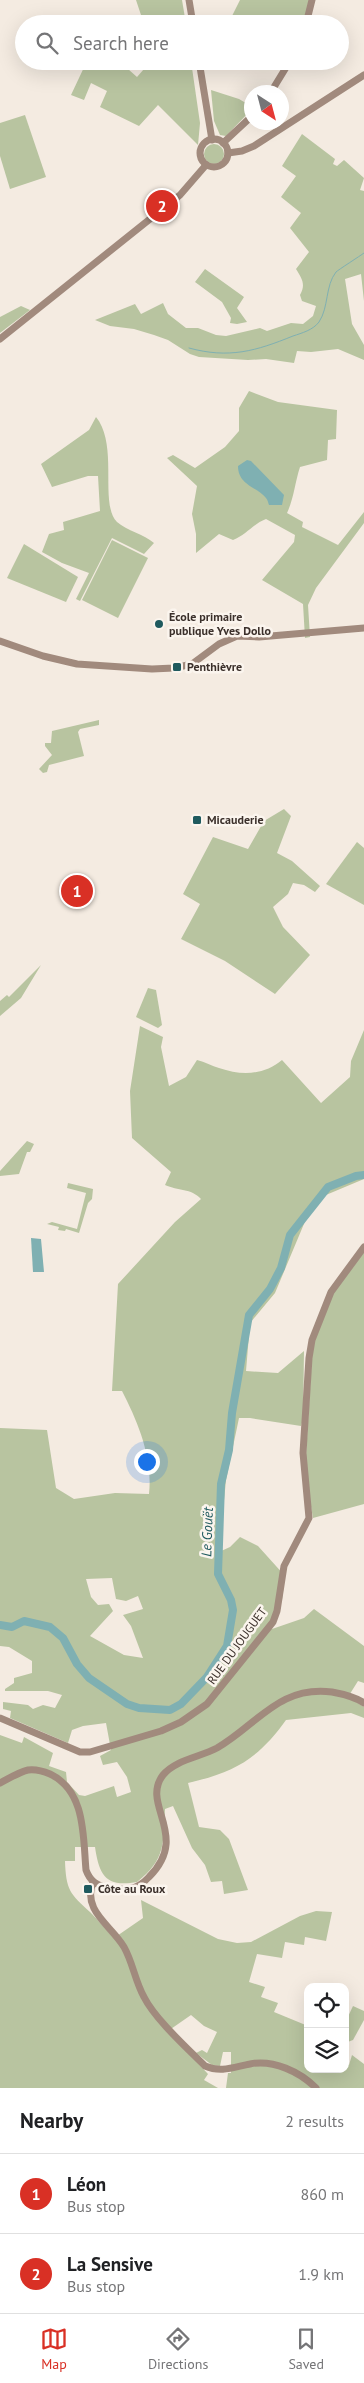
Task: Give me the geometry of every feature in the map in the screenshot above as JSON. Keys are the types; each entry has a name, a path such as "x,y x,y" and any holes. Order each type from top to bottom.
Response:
{"street":[{"path":"189,0 191,15"},
{"path":"308,15 312,0"},
{"path":"200,70 212,140"},
{"path":"275,85 284,70"},
{"path":"223,143 212,140 204,144 200,152 202,160 206,165 214,167 222,165 228,154 254,146 364,75"},
{"path":"223,143 244,123"},
{"path":"223,143 228,154"},
{"path":"0,339 180,194 206,165"},
{"path":"0,641 43,656 77,664 152,669 174,668 192,664 219,644 237,636 259,637 364,628"},
{"name":"RUE DU JOUGUET","path":"0,1718 80,1752 90,1752 161,1732 181,1722 207,1704 273,1622 277,1611 284,1566 309,1518 303,1453 312,1340 331,1292 364,1247"},
{"path":"0,1783 27,1770 36,1770 55,1777 65,1785 78,1804 86,1870 93,1882 106,1888 128,1890 143,1884 160,1864 167,1847 167,1834 158,1794 158,1784 169,1770 230,1740 263,1713 286,1698 299,1693 313,1691 338,1693 364,1703"},
{"path":"93,1882 90,1890 93,1910 112,1930 124,1947 144,1999 205,2066 214,2070 229,2069 259,2062 270,2064 288,2069 316,2088"}],"green space":[{"path":"136,0 182,0 184,15 141,15"},
{"path":"240,0 314,0 311,15 232,15"},
{"path":"83,70 129,70 137,77 143,70 192,70 200,123 198,145 158,105 139,126 100,107 107,91 91,83 84,100 71,95"},
{"path":"211,90 244,102 244,117 226,136 220,135 214,121"},
{"path":"25,115 46,177 10,189 0,156 0,123"},
{"path":"302,134 335,159 333,164 337,166 344,160 364,178 360,190 364,191 364,301 361,274 345,279 352,324 364,345 364,360 338,349 311,352 297,351 294,363 266,359 248,360 199,357 190,354 168,340 154,335 134,329 110,326 95,320 135,304 141,314 163,303 168,314 186,328 198,328 216,335 226,336 260,328 267,331 291,323 303,324 313,316 316,306 302,301 300,295 303,288 302,282 296,269 309,252 290,228 301,213 281,197 296,176 282,166"},
{"path":"214,144 221,147 224,154 221,161 214,164 207,161 204,154 207,147"},
{"path":"205,269 244,297 237,308 247,322 230,323 231,318 222,302 195,282"},
{"path":"21,306 30,310 0,333 0,317"},
{"path":"249,391 278,402 337,410 336,439 328,440 327,460 300,467 287,513 303,522 302,527 338,545 364,512 364,523 316,588 308,605 310,637 305,638 303,604 262,580 294,542 295,535 266,519 233,540 219,534 196,553 196,534 192,514 197,486 167,458 173,455 195,468 225,447 239,431 239,408"},
{"path":"96,417 103,429 106,443 109,502 112,513 121,525 154,543 144,554 112,538 80,601 76,599 89,573 62,563 42,552 49,534 64,530 63,522 100,511 98,476 88,476 52,487 41,464 89,430"},
{"path":"112,540 148,558 118,618 82,600"},
{"path":"24,544 78,577 66,602 7,578"},
{"path":"99,720 99,725 80,729 78,732 84,756 49,765 47,772 43,773 39,769 52,755 45,746 45,743 51,743 52,731"},
{"path":"284,809 291,816 277,853 292,861 320,886 315,892 304,885 293,883 288,894 273,907 283,927 310,955 275,994 225,961 181,939 200,904 183,894 213,837 248,849 264,821"},
{"path":"357,842 364,848 364,905 326,884"},
{"path":"41,965 21,998 0,1016 0,1001 7,995 9,997"},
{"path":"148,988 156,990 162,1025 158,1028 136,1017"},
{"path":"140,1026 163,1037 161,1047 169,1086 186,1077 197,1060 228,1071 252,1073 268,1069 282,1060 321,1103 350,1077 351,1061 364,1030 364,1179 314,1200 275,1293 250,1323 246,1371 278,1373 304,1351 303,1419 301,1426 239,1418 226,1480 219,1552 230,1547 240,1537 258,1546 285,1576 282,1600 272,1629 304,1618 314,1609 364,1646 364,1683 358,1681 348,1697 364,1707 364,1718 351,1713 286,1720 265,1745 244,1762 219,1774 188,1783 199,1827 220,1830 229,1839 248,1890 224,1894 222,1881 211,1882 205,1865 192,1848 173,1806 165,1809 163,1841 158,1858 146,1874 137,1882 118,1883 106,1877 99,1865 95,1847 75,1847 75,1861 65,1861 70,1891 114,1938 143,1918 141,1900 218,1939 237,1943 251,1942 300,1916 316,1911 332,1912 326,1941 305,1937 304,1945 285,1942 282,1958 257,1954 249,1982 265,1987 261,1997 278,2003 274,2012 304,2024 304,2073 349,2073 352,2055 364,2064 364,2088 226,2088 228,2073 231,2073 231,2052 223,2052 220,2066 212,2065 196,2053 202,2050 207,2053 217,2032 204,2026 191,2015 168,2031 208,2074 204,2080 218,2088 0,2088 0,1735 22,1743 24,1737 53,1753 49,1766 66,1772 67,1782 79,1795 85,1796 114,1786 117,1797 131,1792 127,1777 117,1762 103,1765 100,1756 111,1750 106,1723 83,1726 72,1730 68,1743 10,1718 11,1711 3,1709 3,1702 28,1705 33,1709 43,1705 55,1708 62,1695 48,1691 5,1691 14,1683 14,1678 32,1673 32,1661 9,1647 0,1646 0,1428 47,1430 56,1488 74,1499 115,1493 149,1494 149,1467 139,1428 122,1391 112,1391 118,1284 175,1222 201,1199 189,1191 165,1185 171,1172 132,1138 130,1091","holes":["112,1578 116,1599 126,1601 138,1596 143,1609 123,1615 131,1626 143,1658 124,1655 90,1636 113,1611 109,1604 98,1605 91,1597 86,1579"]},
{"path":"27,1141 34,1144 30,1152 27,1152 19,1174 0,1176 0,1171"},
{"path":"68,1183 93,1189 92,1199 88,1203 79,1233 66,1229 65,1231 58,1230 59,1227 47,1224 52,1222 77,1229 86,1193 67,1188"},
{"path":"364,1252 364,1504 313,1518 305,1472 313,1339 332,1295"},
{"path":"353,2006 364,2011 364,2020 353,2040 349,2042 349,2028 349,2014"}],"water":[{"path":"247,460 251,461 284,495 282,505 269,505 267,499 262,494 244,482 238,466"},
{"path":"31,1238 41,1239 44,1272 33,1272"}],"waterway":[{"path":"189,348 217,353 242,352 267,346 311,329 317,325 322,316 330,284 336,272 364,253"},
{"name":"Le Gouët","path":"0,1625 12,1627 24,1621 50,1627 63,1638 77,1664 89,1678 127,1704 139,1708 170,1710 181,1704 207,1677 227,1646 233,1610 231,1600 218,1574 221,1484 229,1450 232,1413 249,1315 270,1289 281,1268 290,1235 328,1187 356,1176 364,1175"}],"place":[{"name":"La Sensive","path":"162,206"},
{"name":"École primaire publique Yves Dollo","path":"159,624"},
{"name":"Penthièvre","path":"177,667"},
{"name":"Micauderie","path":"197,820"},
{"name":"Léon","path":"77,891"},
{"name":"Côte au Roux","path":"88,1889"}]}
